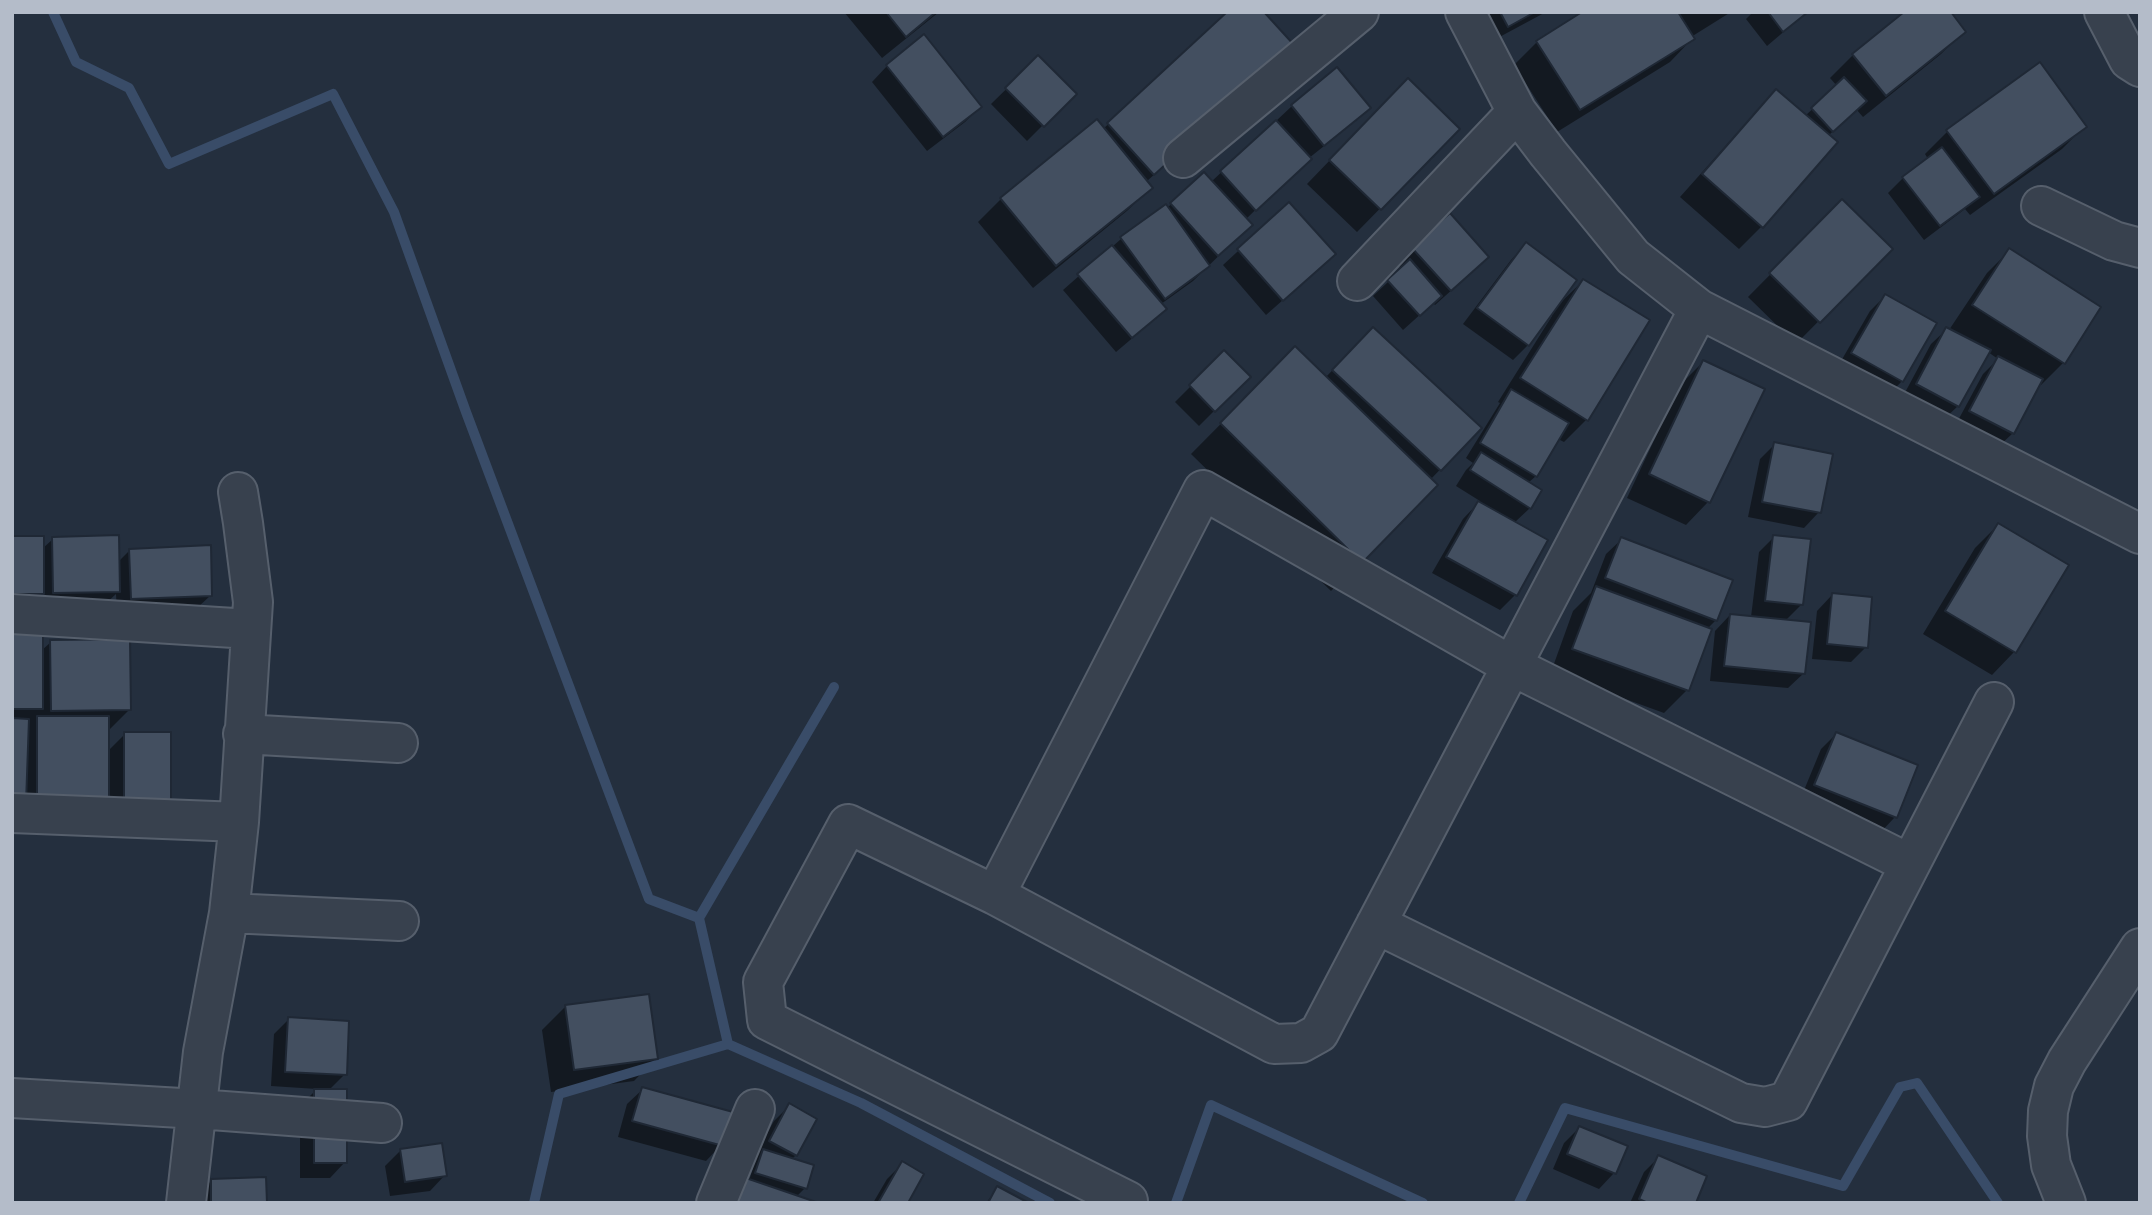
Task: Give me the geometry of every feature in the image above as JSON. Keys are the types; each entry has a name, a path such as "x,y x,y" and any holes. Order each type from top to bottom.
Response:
{"street":[{"path":"1183,158 1359,12"},
{"path":"1465,12 1517,112 1548,153 1633,257 1699,309 2140,534"},
{"path":"2104,12 2129,60 2140,67"},
{"path":"1357,281 1517,112"},
{"path":"2041,206 2114,242 2140,248"},
{"path":"1128,1201 767,1020 763,982 848,824 995,895 1274,1044 1301,1043 1319,1033 1699,309"},
{"path":"995,895 1203,490 1512,666 1910,864"},
{"path":"186,1203 203,1052 229,913 239,822 253,602 237,492"},
{"path":"12,614 250,629"},
{"path":"1376,924 1741,1103 1765,1107 1788,1101 1994,702"},
{"path":"243,734 398,743"},
{"path":"12,813 239,822"},
{"path":"229,913 399,921"},
{"path":"2066,1203 2051,1166 2047,1136 2048,1111 2054,1086 2067,1060 2140,948"},
{"path":"12,1098 382,1123"},
{"path":"716,1203 755,1109"}],"building":[{"path":"886,12 936,12 906,37"},
{"path":"1227,12 1264,12 1295,46 1154,175 1107,123"},
{"path":"1500,12 1535,12 1508,27"},
{"path":"1582,12 1678,12 1695,39 1580,110 1536,41"},
{"path":"1768,12 1808,12 1783,32"},
{"path":"1904,12 1951,12 1966,32 1886,96 1852,54"},
{"path":"924,34 982,107 943,137 886,65"},
{"path":"1038,55 1077,94 1044,127 1005,88"},
{"path":"2040,62 2087,127 1994,194 1946,130"},
{"path":"1337,67 1371,108 1324,146 1291,105"},
{"path":"1844,77 1867,101 1833,132 1811,108"},
{"path":"1408,78 1460,129 1381,210 1329,160"},
{"path":"1776,89 1838,142 1763,228 1702,174"},
{"path":"1097,119 1153,188 1056,266 1000,198"},
{"path":"1276,120 1312,159 1256,211 1220,171"},
{"path":"1942,147 1980,197 1940,226 1902,177"},
{"path":"1204,172 1253,225 1218,256 1170,203"},
{"path":"1842,199 1893,249 1820,323 1769,273"},
{"path":"1289,202 1336,254 1283,301 1237,249"},
{"path":"1166,204 1210,266 1165,299 1120,237"},
{"path":"1450,213 1489,257 1451,291 1411,247"},
{"path":"1526,242 1577,280 1529,346 1477,308"},
{"path":"1112,245 1167,309 1132,338 1077,274"},
{"path":"2009,248 2101,307 2065,364 1972,305"},
{"path":"1410,259 1442,296 1420,316 1387,280"},
{"path":"1583,279 1650,320 1588,421 1520,378"},
{"path":"1885,294 1937,323 1903,382 1851,353"},
{"path":"1373,327 1482,428 1441,471 1332,370"},
{"path":"1946,327 1991,350 1959,407 1916,384"},
{"path":"1295,346 1438,485 1362,563 1220,423"},
{"path":"1224,350 1251,377 1215,412 1189,385"},
{"path":"1998,356 2043,379 2014,434 1969,411"},
{"path":"1703,360 1765,389 1710,503 1649,474"},
{"path":"1511,389 1569,423 1537,477 1480,443"},
{"path":"1774,442 1833,454 1821,513 1762,502"},
{"path":"1481,452 1542,490 1531,509 1470,470"},
{"path":"1478,501 1548,540 1517,596 1446,557"},
{"path":"1998,523 2069,565 2016,653 1945,611"},
{"path":"119,535 120,592 53,593 52,537"},
{"path":"1773,535 1811,539 1803,605 1765,601"},
{"path":"12,536 44,536 44,594 12,594"},
{"path":"1621,537 1733,580 1717,621 1605,578"},
{"path":"211,545 212,596 131,599 129,549"},
{"path":"1596,586 1712,629 1689,691 1572,649"},
{"path":"1832,593 1872,597 1868,648 1827,644"},
{"path":"1730,614 1811,622 1805,674 1724,666"},
{"path":"12,633 43,633 43,709 12,709"},
{"path":"130,639 131,710 51,711 50,640"},
{"path":"37,716 109,716 109,801 37,801"},
{"path":"12,718 29,719 26,803 12,803"},
{"path":"124,732 171,732 171,808 124,808"},
{"path":"1836,732 1918,765 1897,818 1814,785"},
{"path":"649,994 658,1059 574,1070 565,1005"},
{"path":"288,1017 349,1021 347,1075 285,1072"},
{"path":"642,1087 733,1112 723,1146 632,1121"},
{"path":"314,1089 347,1089 347,1163 314,1163"},
{"path":"789,1103 817,1119 797,1156 769,1141"},
{"path":"1579,1126 1628,1146 1616,1174 1567,1154"},
{"path":"442,1143 447,1176 405,1182 400,1149"},
{"path":"763,1149 814,1165 807,1189 755,1173"},
{"path":"1658,1155 1707,1176 1696,1203 1648,1203 1639,1199"},
{"path":"902,1161 924,1174 908,1203 878,1203"},
{"path":"266,1177 267,1203 211,1203 211,1179"},
{"path":"743,1177 819,1203 734,1203"},
{"path":"997,1186 1027,1202 988,1203"}],"waterway":[{"path":"53,12 76,62 129,88 169,164 333,94 394,212 649,899 699,918 728,1044 861,1103 1050,1203"},
{"path":"699,918 834,687"},
{"path":"534,1203 559,1094 728,1044"},
{"path":"1519,1203 1565,1108 1843,1186 1900,1087 1917,1083 1998,1203"},
{"path":"1176,1203 1211,1105 1423,1203"}]}
